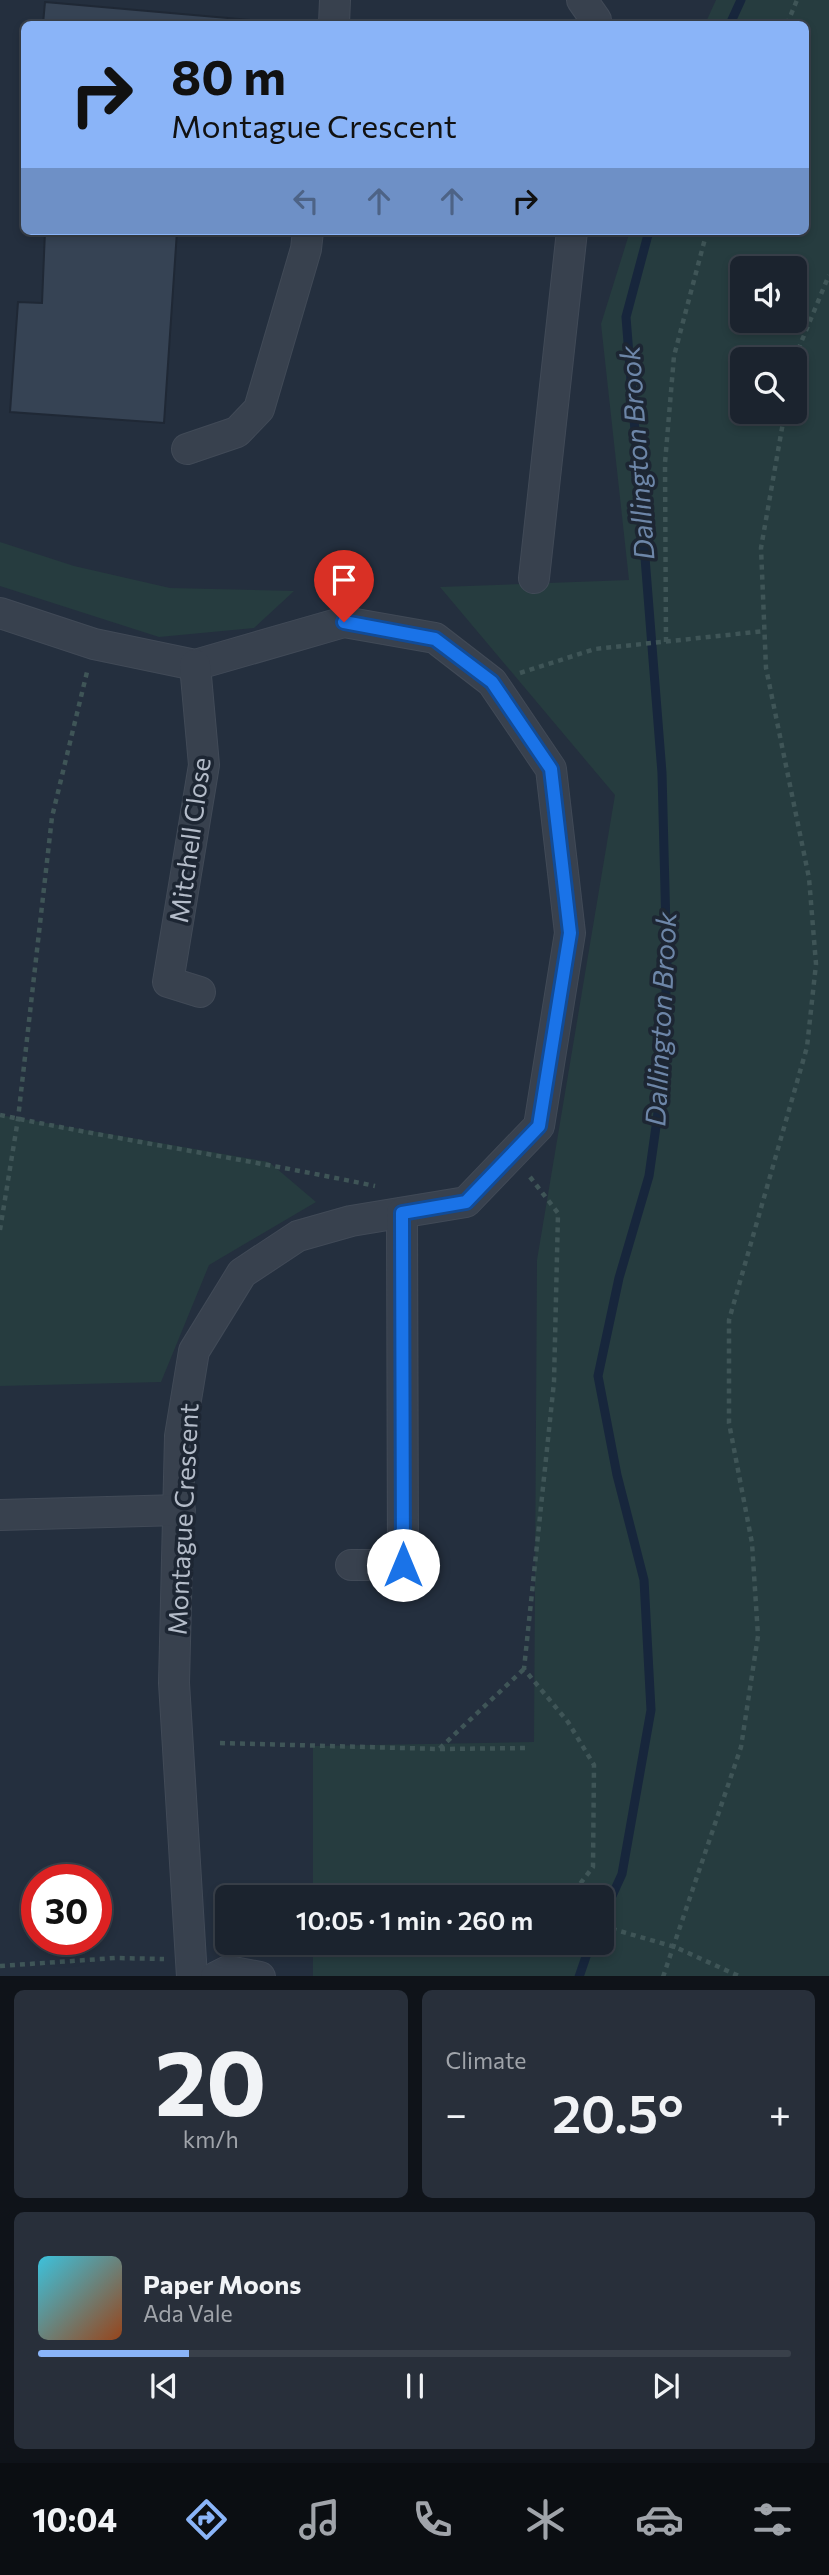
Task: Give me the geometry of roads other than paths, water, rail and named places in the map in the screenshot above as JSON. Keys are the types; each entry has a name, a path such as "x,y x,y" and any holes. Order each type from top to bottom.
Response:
{"street":[{"path":"334,21 335,0"},
{"path":"582,0 596,21"},
{"path":"187,449 237,432 259,408 306,249 308,235"},
{"path":"534,578 572,235"},
{"name":"Montague Crescent","path":"0,613 94,644 195,665 344,622 435,639 492,682 551,769 570,933 539,1126 466,1202 351,1221 298,1236 242,1273 194,1351 180,1436 174,1683 184,1968"},
{"name":"Mitchell Close","path":"195,665 204,765 168,982 200,992"},
{"path":"351,1565 403,1565 402,1213"},
{"path":"0,1515 180,1510"},
{"path":"216,1976 228,1971 260,1976"}],"waterway":[{"name":"Dallington Brook","path":"731,21 741,0"},
{"name":"Dallington Brook","path":"614,1892 622,1874 651,1710 644,1580 617,1475 598,1376 619,1278 649,1176 662,1084 667,968 662,773 626,317 648,235"},
{"name":"Dallington Brook","path":"579,1976 587,1955"}]}
